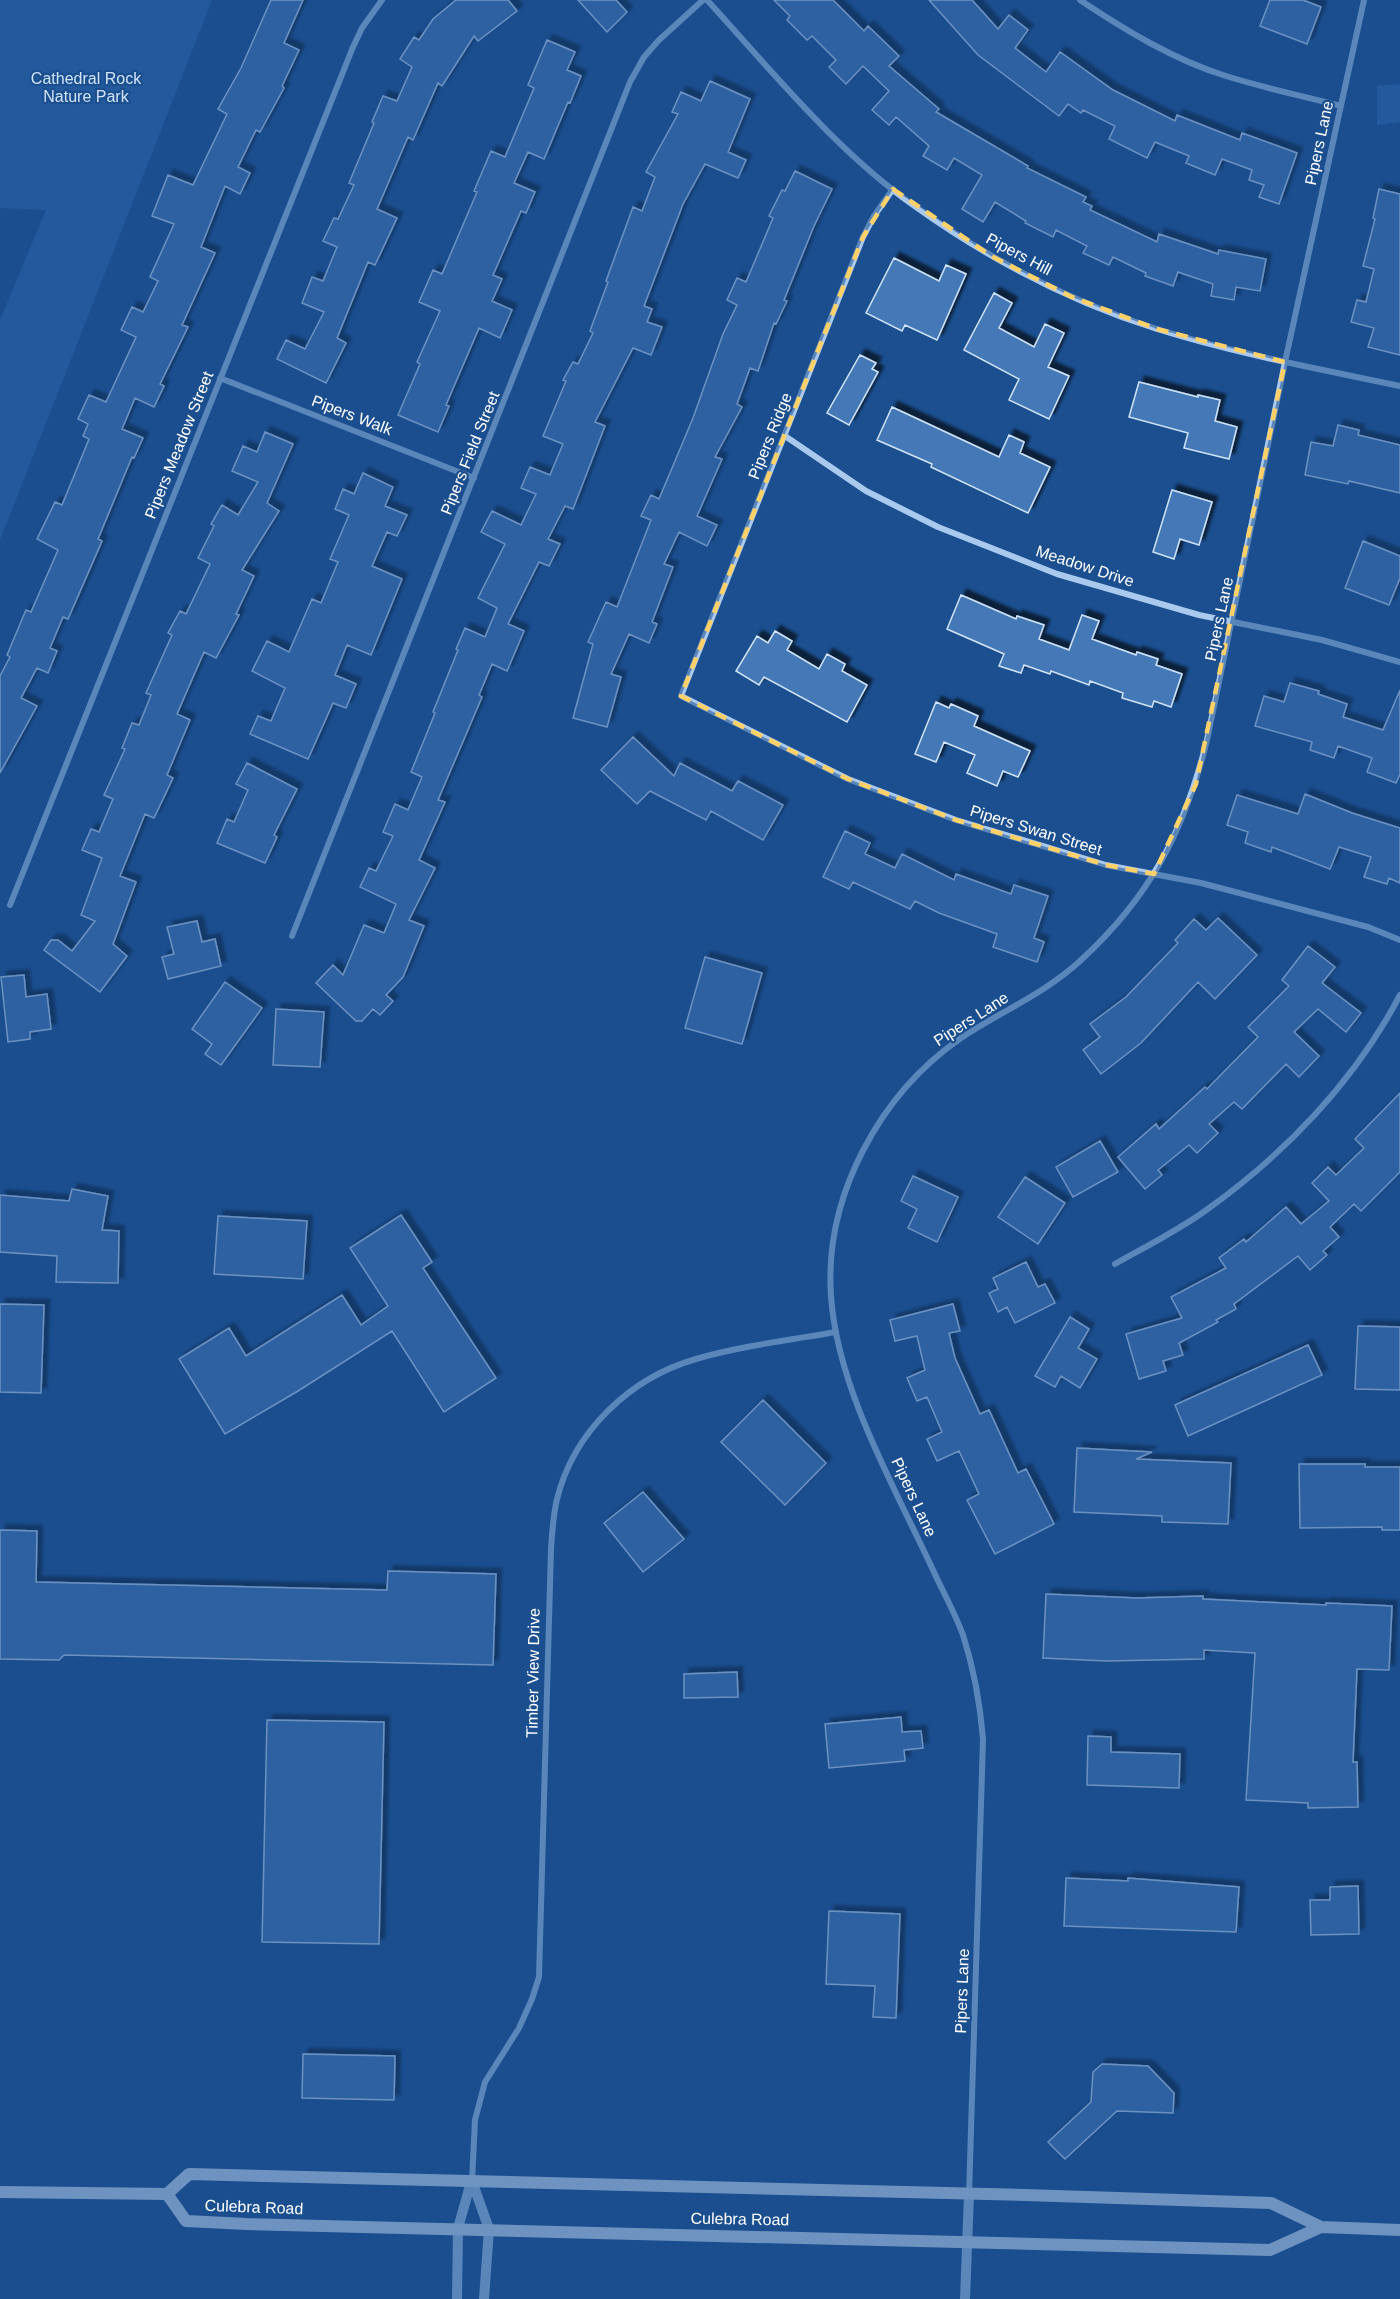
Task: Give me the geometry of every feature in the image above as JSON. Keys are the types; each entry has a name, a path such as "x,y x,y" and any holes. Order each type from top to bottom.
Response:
{"main road":[{"name":"Culebra Road","path":"1322,2227 1270,2250 186,2221 167,2194 189,2174 1025,2195 1271,2203 1322,2227 1400,2230"},
{"path":"0,2192 167,2194"}],"street":[{"name":"Pipers Meadow Street","path":"10,905 353,47 362,28 382,0"},
{"name":"Pipers Hill","path":"705,0 849,151 915,207 991,256 1072,297 1157,329 1285,362 1400,386"},
{"name":"Pipers Field Street","path":"292,936 630,82 644,57 659,40 705,0"},
{"path":"1080,0 1115,24 1168,52 1224,76 1341,106"},
{"name":"Pipers Lane","path":"969,2195 983,1739 980,1706 962,1633 853,1392 836,1332 831,1295 838,1221 851,1175 860,1154 883,1116 912,1080 942,1052 1043,989 1077,964 1116,925 1154,874 1182,821 1196,784 1364,0"},
{"name":"Pipers Ridge","path":"681,696 863,237 874,216 893,189"},
{"name":"Pipers Walk","path":"220,378 474,478"},
{"name":"Meadow Drive","path":"785,436 866,491 938,527 1057,574 1199,615 1322,640 1400,662"},
{"name":"Pipers Swan Street","path":"681,696 848,779 956,820 1106,865 1201,883 1368,927 1400,940"},
{"path":"1115,1264 1204,1212 1259,1169 1309,1121 1353,1068 1400,995"},
{"name":"Timber View Drive","path":"457,2299 458,2228 472,2181 475,2120 485,2082 519,2028 532,2000 538,1977 551,1550 557,1499 567,1469 584,1440 605,1413 629,1391 652,1377 681,1364 716,1354 836,1332"},
{"name":"Timber View Drive","path":"472,2181 489,2229 484,2299"},
{"path":"965,2299 969,2195"}],"highlighted area":[{"path":"893,189 991,256 1072,297 1157,329 1285,362 1196,784 1154,874 1106,865 956,820 848,779 681,696 863,237"}],"green space":[{"name":"Cathedral Rock Nature Park","path":"0,0 212,0 0,540 0,320 46,210 0,208"},
{"path":"1400,84 1400,122 1377,125 1377,86"}],"building":[{"path":"271,0 303,0 284,43 299,50 282,86 284,88 260,132 256,130 238,167 250,173 240,194 225,186 201,247 215,253 182,325 188,327 160,384 164,386 154,407 135,398 122,429 143,438 134,458 132,457 98,539 102,541 68,619 63,617 50,648 57,651 48,673 37,668 21,698 37,706 0,773 0,676 10,657 7,655 26,610 31,612 58,550 37,539 55,502 62,505 89,439 83,436 88,424 78,419 89,395 106,402 136,337 121,330 132,307 143,312 158,281 150,277 174,224 152,216 168,175 193,185 227,114 218,109 241,68"},
{"path":"456,0 508,0 517,11 478,41 474,36 442,86 438,83 413,140 408,137 377,209 397,218 375,265 368,262 337,338 346,343 326,383 277,359 286,340 305,349 324,312 302,303 312,277 323,281 337,247 323,241 334,218 338,219 354,185 349,183 383,96 397,101 412,67 400,59 414,37 419,40 433,19"},
{"path":"578,0 616,0 627,12 607,32"},
{"path":"774,0 833,0 864,31 868,26 899,56 889,66 939,109 936,112 1028,166 1027,168 1086,197 1083,202 1092,206 1090,210 1157,242 1159,234 1218,254 1219,250 1266,259 1260,291 1236,287 1234,300 1211,296 1213,284 1178,272 1173,286 1145,276 1146,273 1113,257 1109,265 1083,253 1087,246 1056,230 1053,237 1025,223 1026,221 995,202 983,222 962,209 982,175 954,158 947,170 923,156 929,146 896,117 889,125 872,110 889,91 863,66 846,84 829,67 836,60 812,36 807,40 787,20 790,16"},
{"path":"929,0 972,0 998,29 1009,15 1028,30 1015,48 1046,72 1060,52 1113,90 1175,121 1177,115 1240,140 1242,133 1297,153 1279,204 1259,197 1264,185 1249,180 1252,170 1222,159 1215,175 1186,163 1189,156 1155,142 1147,158 1109,139 1115,126 1083,110 1081,113 1068,104 1059,116 978,55"},
{"path":"1270,0 1303,0 1321,7 1307,44 1260,26"},
{"path":"547,40 575,52 567,70 581,76 544,159 528,152 514,183 535,192 526,213 521,211 493,275 502,279 492,301 512,310 500,338 479,328 446,405 449,406 438,432 398,415 420,364 417,362 440,311 419,302 433,270 442,274 477,192 474,191 491,151 505,157 534,88 528,85"},
{"path":"710,81 750,99 728,152 746,160 738,178 705,164 683,204 644,306 652,309 647,322 662,327 651,355 633,348 595,422 605,426 573,509 565,506 548,539 560,544 549,566 539,562 508,624 524,631 507,671 492,664 479,695 482,697 438,800 445,802 419,860 435,868 409,920 424,926 403,977 386,995 393,1001 380,1015 373,1009 362,1021 356,1021 316,983 333,965 343,975 364,925 384,933 396,904 360,887 369,868 376,871 393,836 383,832 395,804 408,810 422,777 411,772 465,628 485,637 497,608 478,598 505,544 481,532 492,511 521,525 536,494 521,488 530,467 550,475 563,444 543,436 566,381 563,380 573,362 578,364 593,333 590,331 633,207 642,211 655,177 646,172 678,114 672,112 681,92 701,101"},
{"path":"795,171 832,189 814,226 784,300 787,301 776,324 774,323 758,371 750,368 737,404 742,407 715,457 722,459 697,516 717,525 707,546 679,532 664,564 673,567 652,622 657,624 649,643 629,634 611,674 621,677 607,727 573,718 593,644 588,642 606,602 617,607 651,520 641,516 651,495 659,499 693,418 723,334 737,305 727,300 737,278 746,282 773,218 769,216"},
{"path":"1379,189 1400,194 1400,355 1368,347 1374,328 1351,322 1357,300 1366,302 1374,269 1363,266 1375,219 1373,218"},
{"path":"894,258 939,281 946,265 966,274 937,340 905,325 902,331 866,313"},
{"path":"994,293 1012,303 999,328 1034,347 1045,324 1064,333 1048,367 1069,376 1049,419 1009,400 1019,379 964,350"},
{"path":"860,355 876,363 872,369 878,372 849,425 827,413"},
{"path":"1139,382 1198,397 1198,395 1220,400 1215,421 1237,427 1229,459 1184,448 1188,433 1129,417"},
{"path":"892,407 999,457 1009,435 1024,442 1020,453 1050,467 1028,513 931,467 932,464 877,440"},
{"path":"1338,425 1359,430 1358,435 1400,445 1400,493 1349,481 1348,484 1305,475 1311,442 1333,446"},
{"path":"265,432 293,444 267,503 279,511 242,570 254,576 236,614 239,615 216,658 204,652 177,714 190,720 167,775 173,778 154,818 145,814 120,876 136,882 113,944 127,956 100,992 44,950 51,940 58,940 72,951 95,921 81,915 102,858 82,850 91,829 99,832 113,799 104,795 125,749 122,748 132,723 139,725 151,695 146,693 172,635 168,633 180,611 186,614 210,564 198,558 214,526 211,524 222,505 238,515 258,482 232,471 243,446 257,452"},
{"path":"363,473 393,487 385,506 407,515 397,536 387,532 372,566 402,579 371,655 347,645 335,675 356,684 346,708 333,703 308,759 250,734 258,716 271,721 285,688 252,671 267,641 289,652 312,599 321,603 338,562 330,559 349,515 335,509 343,489 354,494"},
{"path":"1172,490 1212,502 1199,545 1180,539 1174,559 1153,552"},
{"path":"1363,541 1400,556 1400,578 1389,605 1345,588"},
{"path":"961,595 1016,619 1017,616 1044,625 1039,639 1069,650 1082,615 1099,621 1092,639 1136,655 1137,652 1158,659 1156,665 1182,674 1171,707 1154,701 1152,707 1122,698 1123,693 1090,681 1089,685 1051,671 1050,674 1024,665 1021,673 999,666 1004,654 947,629"},
{"path":"775,631 792,641 787,650 819,669 827,654 845,664 842,671 867,685 847,722 764,677 759,685 736,671 757,636 768,643"},
{"path":"1290,683 1319,691 1318,694 1347,704 1343,717 1383,730 1400,690 1400,774 1396,783 1367,772 1372,758 1338,746 1334,758 1310,750 1312,742 1255,726 1264,696 1284,702"},
{"path":"936,702 949,708 951,704 978,716 974,726 1030,751 1018,777 1003,771 997,786 967,773 975,755 944,742 936,762 915,754"},
{"path":"633,737 674,776 680,763 732,791 738,781 783,805 763,840 711,811 706,820 650,791 637,804 601,770"},
{"path":"247,763 297,789 274,835 277,837 265,863 217,843 227,819 234,822 248,790 236,784"},
{"path":"1305,794 1352,813 1400,828 1400,883 1389,878 1387,884 1364,877 1371,857 1339,847 1330,869 1272,847 1271,852 1245,843 1248,832 1227,825 1237,795 1298,814"},
{"path":"845,831 870,843 865,854 895,868 902,854 954,880 956,874 1011,894 1014,885 1048,896 1034,938 1044,942 1037,962 993,947 997,934 939,913 915,901 910,909 853,882 849,889 823,877"},
{"path":"1218,918 1257,955 1215,999 1198,982 1141,1043 1101,1074 1083,1050 1100,1037 1090,1024 1126,997 1178,943 1175,940 1194,919 1206,930"},
{"path":"197,921 202,942 215,939 221,966 168,979 162,957 174,954 167,927"},
{"path":"1308,946 1335,967 1322,983 1361,1013 1346,1032 1318,1009 1294,1032 1319,1056 1299,1077 1286,1064 1242,1109 1234,1102 1209,1124 1218,1133 1197,1153 1189,1145 1158,1170 1162,1175 1145,1189 1118,1157 1156,1124 1159,1129 1205,1087 1207,1089 1258,1037 1248,1027 1289,986 1282,980"},
{"path":"705,957 762,973 742,1044 685,1028"},
{"path":"24,975 26,997 47,994 51,1029 30,1032 30,1039 8,1042 1,977"},
{"path":"225,982 262,1008 221,1065 205,1054 212,1044 192,1029"},
{"path":"276,1009 324,1012 320,1067 273,1065"},
{"path":"1400,1093 1400,1172 1361,1211 1354,1204 1330,1227 1339,1237 1323,1251 1327,1255 1310,1270 1298,1256 1234,1304 1236,1309 1216,1320 1218,1322 1179,1343 1183,1355 1163,1361 1166,1371 1139,1379 1126,1334 1182,1318 1171,1297 1226,1268 1219,1258 1244,1239 1246,1242 1286,1207 1301,1224 1329,1201 1312,1183 1328,1167 1336,1175 1364,1148 1355,1139"},
{"path":"1100,1141 1118,1172 1073,1197 1056,1167"},
{"path":"913,1176 958,1197 937,1242 908,1228 917,1209 901,1201"},
{"path":"1025,1177 1065,1203 1038,1244 998,1217"},
{"path":"72,1189 108,1196 102,1230 119,1231 118,1283 56,1282 57,1256 0,1252 0,1195 69,1201"},
{"path":"401,1215 432,1262 423,1268 496,1378 444,1412 392,1331 225,1434 179,1359 229,1328 246,1356 342,1295 361,1325 388,1306 350,1248"},
{"path":"218,1216 307,1221 303,1279 214,1274"},
{"path":"1026,1262 1038,1287 1045,1284 1055,1303 1015,1323 1007,1307 998,1312 989,1293 998,1289 993,1278"},
{"path":"0,1304 44,1305 41,1393 0,1392"},
{"path":"953,1304 960,1331 949,1333 955,1358 980,1414 989,1410 1018,1473 1026,1469 1054,1524 995,1554 967,1500 979,1494 959,1451 937,1461 927,1439 942,1432 927,1397 917,1401 907,1378 925,1370 917,1336 895,1341 890,1320"},
{"path":"1070,1317 1089,1329 1078,1348 1097,1359 1080,1388 1061,1376 1055,1387 1035,1376"},
{"path":"1358,1326 1400,1327 1400,1390 1355,1389"},
{"path":"1308,1345 1322,1375 1188,1436 1175,1405"},
{"path":"763,1400 826,1463 785,1505 721,1442"},
{"path":"1077,1448 1152,1452 1136,1459 1231,1463 1228,1524 1162,1522 1162,1516 1074,1512"},
{"path":"1299,1464 1365,1464 1365,1467 1400,1467 1400,1530 1382,1530 1382,1527 1300,1528"},
{"path":"643,1492 684,1539 643,1572 604,1523"},
{"path":"0,1530 37,1531 36,1582 387,1590 388,1571 496,1574 493,1665 64,1655 59,1660 0,1659"},
{"path":"1046,1594 1136,1598 1203,1596 1203,1599 1392,1606 1389,1670 1357,1669 1353,1762 1357,1762 1358,1807 1308,1808 1308,1803 1246,1800 1255,1653 1204,1650 1204,1659 1106,1661 1043,1658"},
{"path":"737,1672 738,1697 684,1698 684,1674"},
{"path":"901,1717 902,1732 921,1731 923,1748 904,1750 905,1761 829,1768 825,1724"},
{"path":"267,1720 384,1722 379,1944 262,1942"},
{"path":"1088,1736 1111,1737 1111,1752 1180,1754 1179,1788 1087,1785"},
{"path":"1066,1878 1128,1881 1128,1878 1239,1887 1236,1932 1064,1926"},
{"path":"1358,1886 1359,1934 1311,1935 1310,1900 1330,1900 1330,1887"},
{"path":"829,1911 900,1914 896,2018 873,2017 875,1986 826,1984"},
{"path":"303,2054 395,2056 394,2100 302,2098"},
{"path":"1102,2064 1148,2066 1174,2093 1173,2113 1117,2111 1065,2159 1048,2142 1091,2102 1093,2072"}]}
